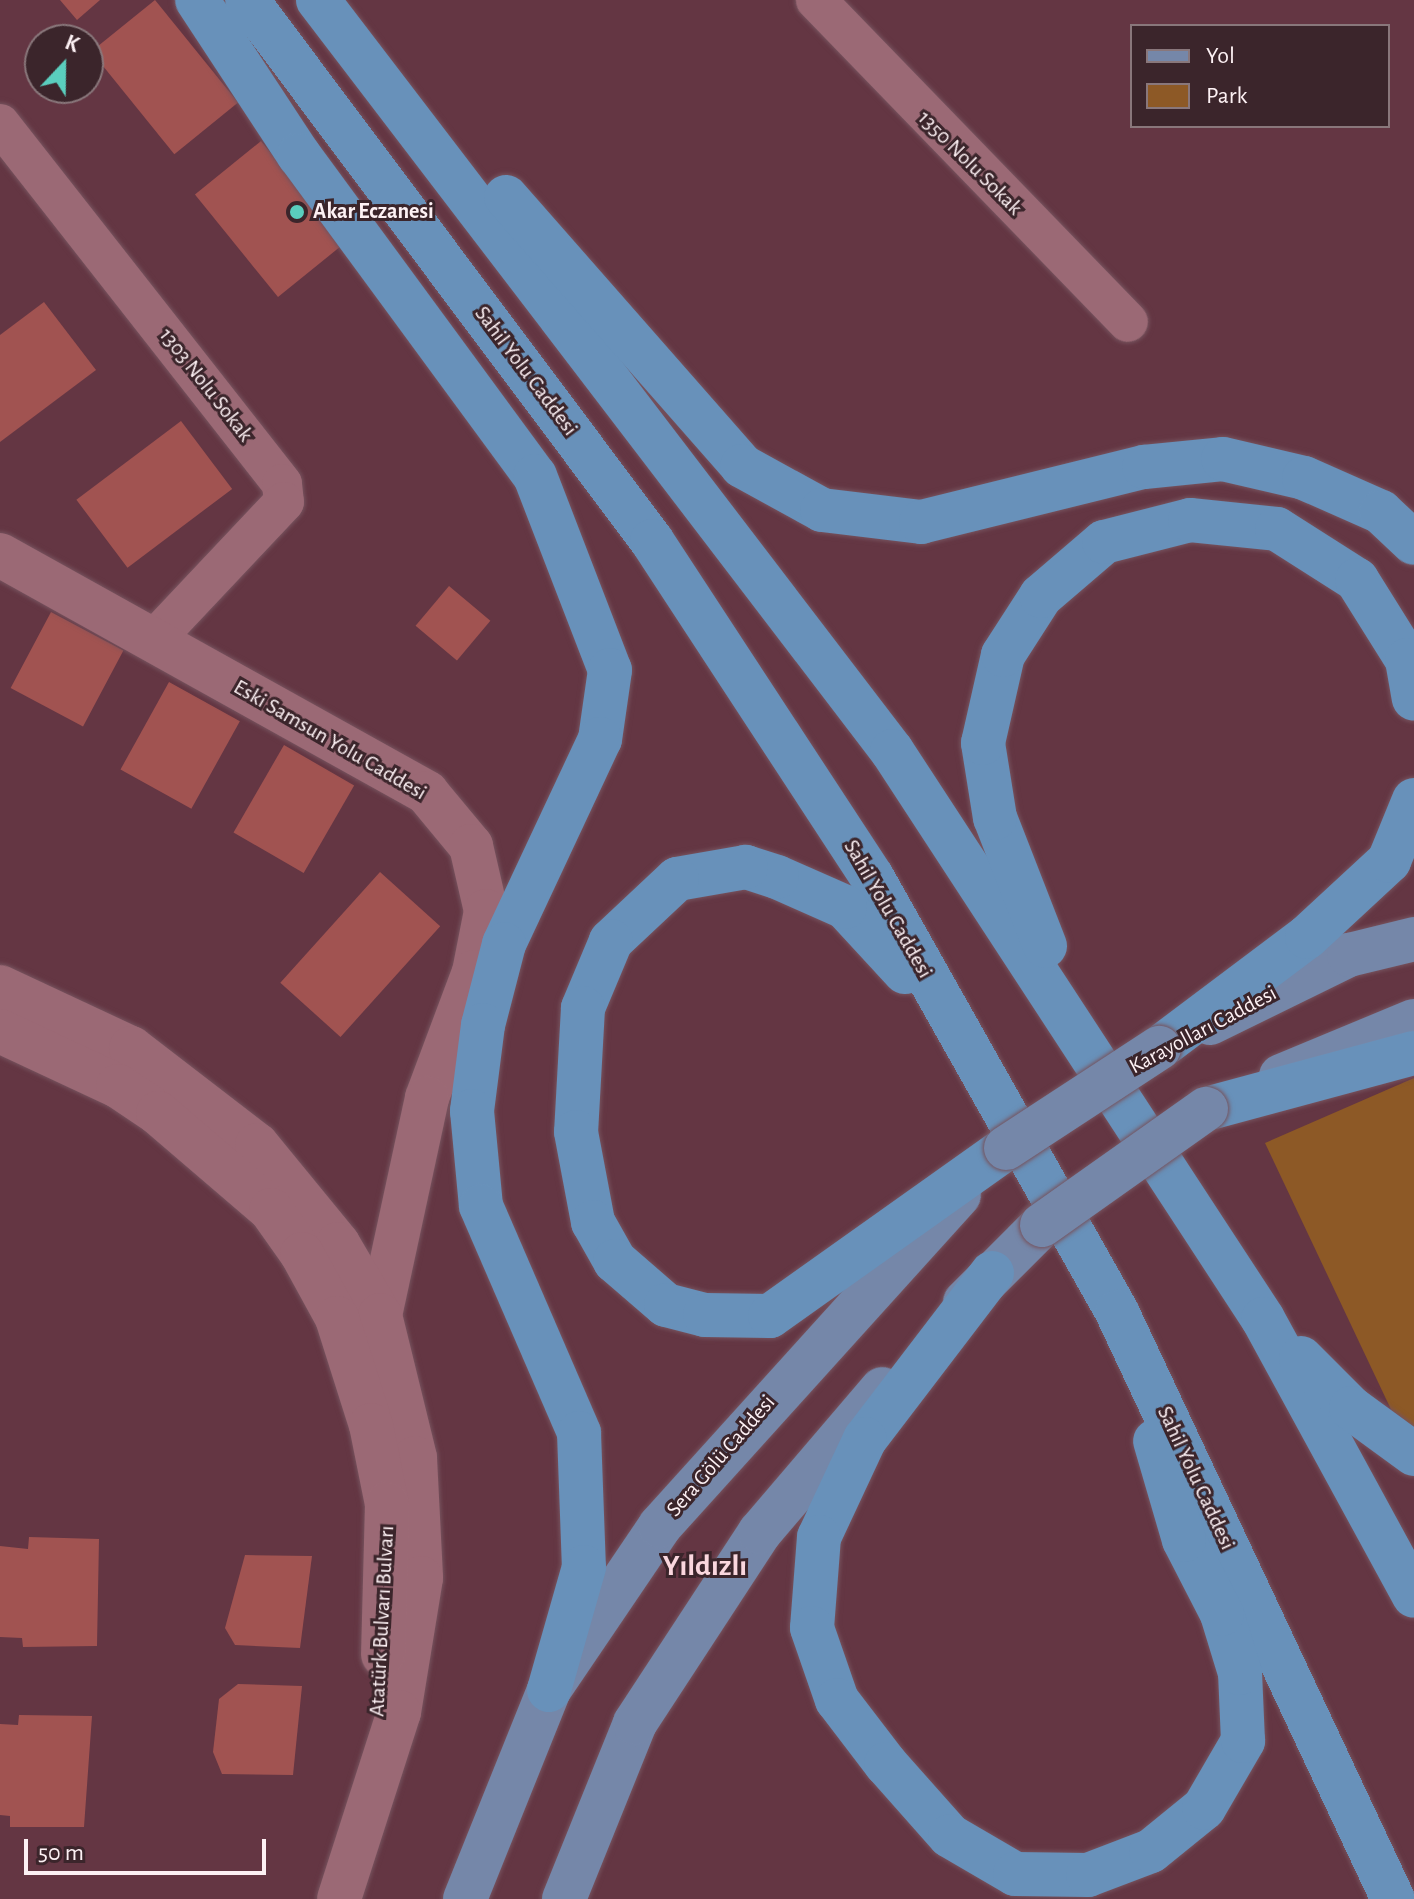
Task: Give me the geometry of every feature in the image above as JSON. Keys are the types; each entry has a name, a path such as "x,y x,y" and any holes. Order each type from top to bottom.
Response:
{"highway":[{"path":"197,0 299,155 535,476 610,670 600,739 504,944 472,1111 481,1206 579,1433 584,1567 549,1690"},
{"name":"Sahil Yolu Caddesi","path":"247,0 652,541 872,877 1117,1312 1393,1899"},
{"path":"318,0 892,751 1073,1019 1263,1319 1414,1596"},
{"path":"333,0 742,466 822,510 921,522 1144,467 1223,459 1304,478 1381,512 1414,543"},
{"path":"1073,1019 995,818 983,743 1003,655 1041,596 1104,542 1190,520 1277,529 1357,580 1407,660 1414,698"},
{"path":"1159,1048 1307,937 1389,861 1414,800"},
{"path":"957,1029 845,907 746,867 677,879 611,941 583,1008 576,1132 593,1222 615,1261 666,1305 705,1315 770,1316 1006,1148"},
{"path":"1206,1109 1414,1053"},
{"path":"992,1273 865,1439 819,1537 812,1628 837,1700 886,1764 950,1836 1015,1874 1088,1875 1151,1851 1204,1808 1243,1741 1240,1673 1222,1614 1184,1540 1117,1312"},
{"path":"1263,1319 1351,1408 1414,1454"}],"main road":[{"name":"Karayolları Caddesi","path":"1006,1148 1159,1048 1349,955 1414,939"},
{"path":"564,1899 635,1723 760,1532 992,1273 1042,1225 1206,1109 1414,1021"},
{"name":"Sera Gölü Caddesi","path":"465,1899 549,1690 660,1526 868,1288 1006,1148"}],"street":[{"name":"1350 Nolu Sokak","path":"816,0 1128,322"},
{"name":"1303 Nolu Sokak","path":"0,124 282,484 284,502 153,641"},
{"name":"Eski Samsun Yolu Caddesi","path":"0,555 427,793 471,846 484,882 474,972 427,1098 380,1315"},
{"name":"Atatürk Bulvarı Bulvarı","path":"0,987 131,1048 257,1145 338,1244 380,1315 415,1458 421,1578 399,1712 339,1899"},
{"name":"Atatürk Bulvarı Bulvarı","path":"0,1031 118,1086 225,1167 271,1210 337,1318 387,1504 389,1565 370,1809"}],"green space":[{"path":"1414,1078 1414,1430 1396,1420 1265,1143"}],"building":[{"path":"60,0 100,0 77,20"},
{"path":"155,0 238,103 174,154 104,67 104,41"},
{"path":"261,141 344,244 278,297 195,194"},
{"path":"44,302 96,370 0,442 0,335"},
{"path":"181,421 232,489 128,568 76,500"},
{"path":"449,586 490,621 457,661 416,626"},
{"path":"51,612 123,650 83,726 11,688"},
{"path":"169,682 240,721 191,809 121,769"},
{"path":"284,745 354,786 304,873 234,832"},
{"path":"380,872 440,926 340,1037 280,983"},
{"path":"29,1537 99,1539 97,1646 23,1647 22,1638 0,1637 0,1546 28,1549"},
{"path":"245,1555 312,1556 300,1648 235,1645 225,1628"},
{"path":"238,1684 302,1686 293,1775 222,1774 213,1752 219,1699"},
{"path":"19,1715 92,1716 84,1827 10,1827 10,1816 0,1815 0,1724 18,1725"}],"place":[{"name":"Akar Eczanesi","path":"297,212"}],"district":[{"name":"Yıldızlı","path":"705,1566"}]}
